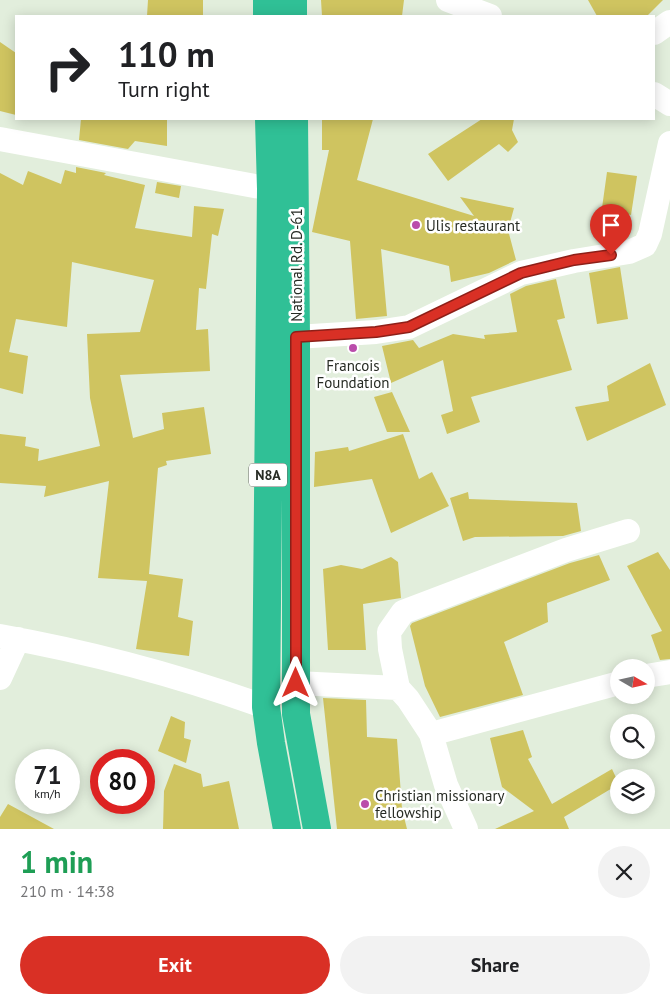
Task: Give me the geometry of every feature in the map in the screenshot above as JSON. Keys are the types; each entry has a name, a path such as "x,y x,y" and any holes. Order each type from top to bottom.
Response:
{"highway":[{"path":"267,0 267,15"},
{"path":"293,0 293,15"},
{"name":"National Rd. D-61","path":"270,120 266,707 270,744 287,829"},
{"name":"National Rd. D-61","path":"294,120 296,714 317,829"}],"street":[{"path":"448,0 487,15"},
{"path":"655,32 670,22"},
{"path":"655,95 670,104"},
{"path":"0,139 271,189"},
{"path":"296,337 376,332 409,327 521,273 574,260 629,252 645,245 650,234 670,143"},
{"path":"466,829 446,785 431,734 408,699 398,688 390,649 389,632 403,612 566,550 628,531"},
{"path":"0,678 9,638 188,680 266,707"},
{"path":"655,674 670,672"},
{"path":"296,683 398,688"},
{"path":"431,734 610,685"}],"building":[{"path":"148,0 203,0 203,15 147,15"},
{"path":"321,0 404,0 402,15 322,15"},
{"path":"588,0 663,0 648,15 596,15"},
{"path":"0,42 15,52 15,115 0,111"},
{"path":"81,120 167,120 167,146 135,141 128,149 79,140"},
{"path":"322,120 373,120 357,180 474,216 460,197 514,208 508,230 516,260 489,273 451,282 449,266 381,249 387,316 356,319 350,241 312,232 329,150 322,150"},
{"path":"480,120 514,120 512,130 518,142 508,152 499,144 448,181 428,154"},
{"path":"76,167 106,173 104,175 145,185 135,228 192,237 194,206 224,209 218,236 212,234 206,289 199,288 196,330 208,329 210,371 120,375 133,438 164,429 162,413 204,407 211,454 166,461 167,465 158,468 149,574 183,579 178,617 193,621 189,656 136,649 147,581 98,578 109,481 44,497 46,486 0,483 0,434 26,437 25,446 39,449 38,461 100,446 90,398 87,334 140,332 154,280 72,262 67,327 16,319 9,352 28,356 23,394 0,388 0,173 23,185 28,171 61,184 65,170 76,173"},
{"path":"607,172 637,176 631,215 602,208"},
{"path":"157,182 181,186 179,198 155,193"},
{"path":"620,267 628,319 597,324 589,273"},
{"path":"556,279 565,318 557,320 572,370 471,397 480,422 447,434 441,415 453,411 443,360 391,383 382,346 413,340 419,348 453,334 485,339 484,335 517,332 510,294 526,286"},
{"path":"650,363 666,405 587,441 575,407 609,401 607,386"},
{"path":"392,392 410,432 387,432 374,397"},
{"path":"403,434 419,479 432,472 449,506 391,533 372,479 314,487 315,452 348,447 349,451"},
{"path":"468,492 469,499 577,503 581,531 563,536 475,537 463,541 450,498"},
{"path":"658,552 670,570 670,659 660,660 651,635 662,631 627,566"},
{"path":"599,555 610,580 547,603 548,622 504,642 523,695 440,717 425,686 410,626 412,623 570,563"},
{"path":"391,557 398,562 401,598 363,604 366,650 328,650 323,569 341,565 362,569"},
{"path":"323,698 366,700 367,737 397,739 402,809 407,829 337,829"},
{"path":"171,716 185,722 184,738 191,740 186,763 158,751"},
{"path":"523,730 532,757 528,759 552,804 610,770 610,789 564,817 569,829 495,829 534,811 502,787 490,738"},
{"path":"174,764 201,774 203,787 229,781 239,829 163,829 164,791"},
{"path":"8,804 15,808 15,814 26,814 54,829 0,829 0,817"}],"place":[{"name":"Ulis restaurant","path":"416,225"},
{"name":"Francois Foundation","path":"353,348"},
{"name":"Christian missionary fellowship","path":"365,804"}],"route":[{"path":"296,683 296,337 376,332 409,327 521,273 574,260 611,255"}]}
